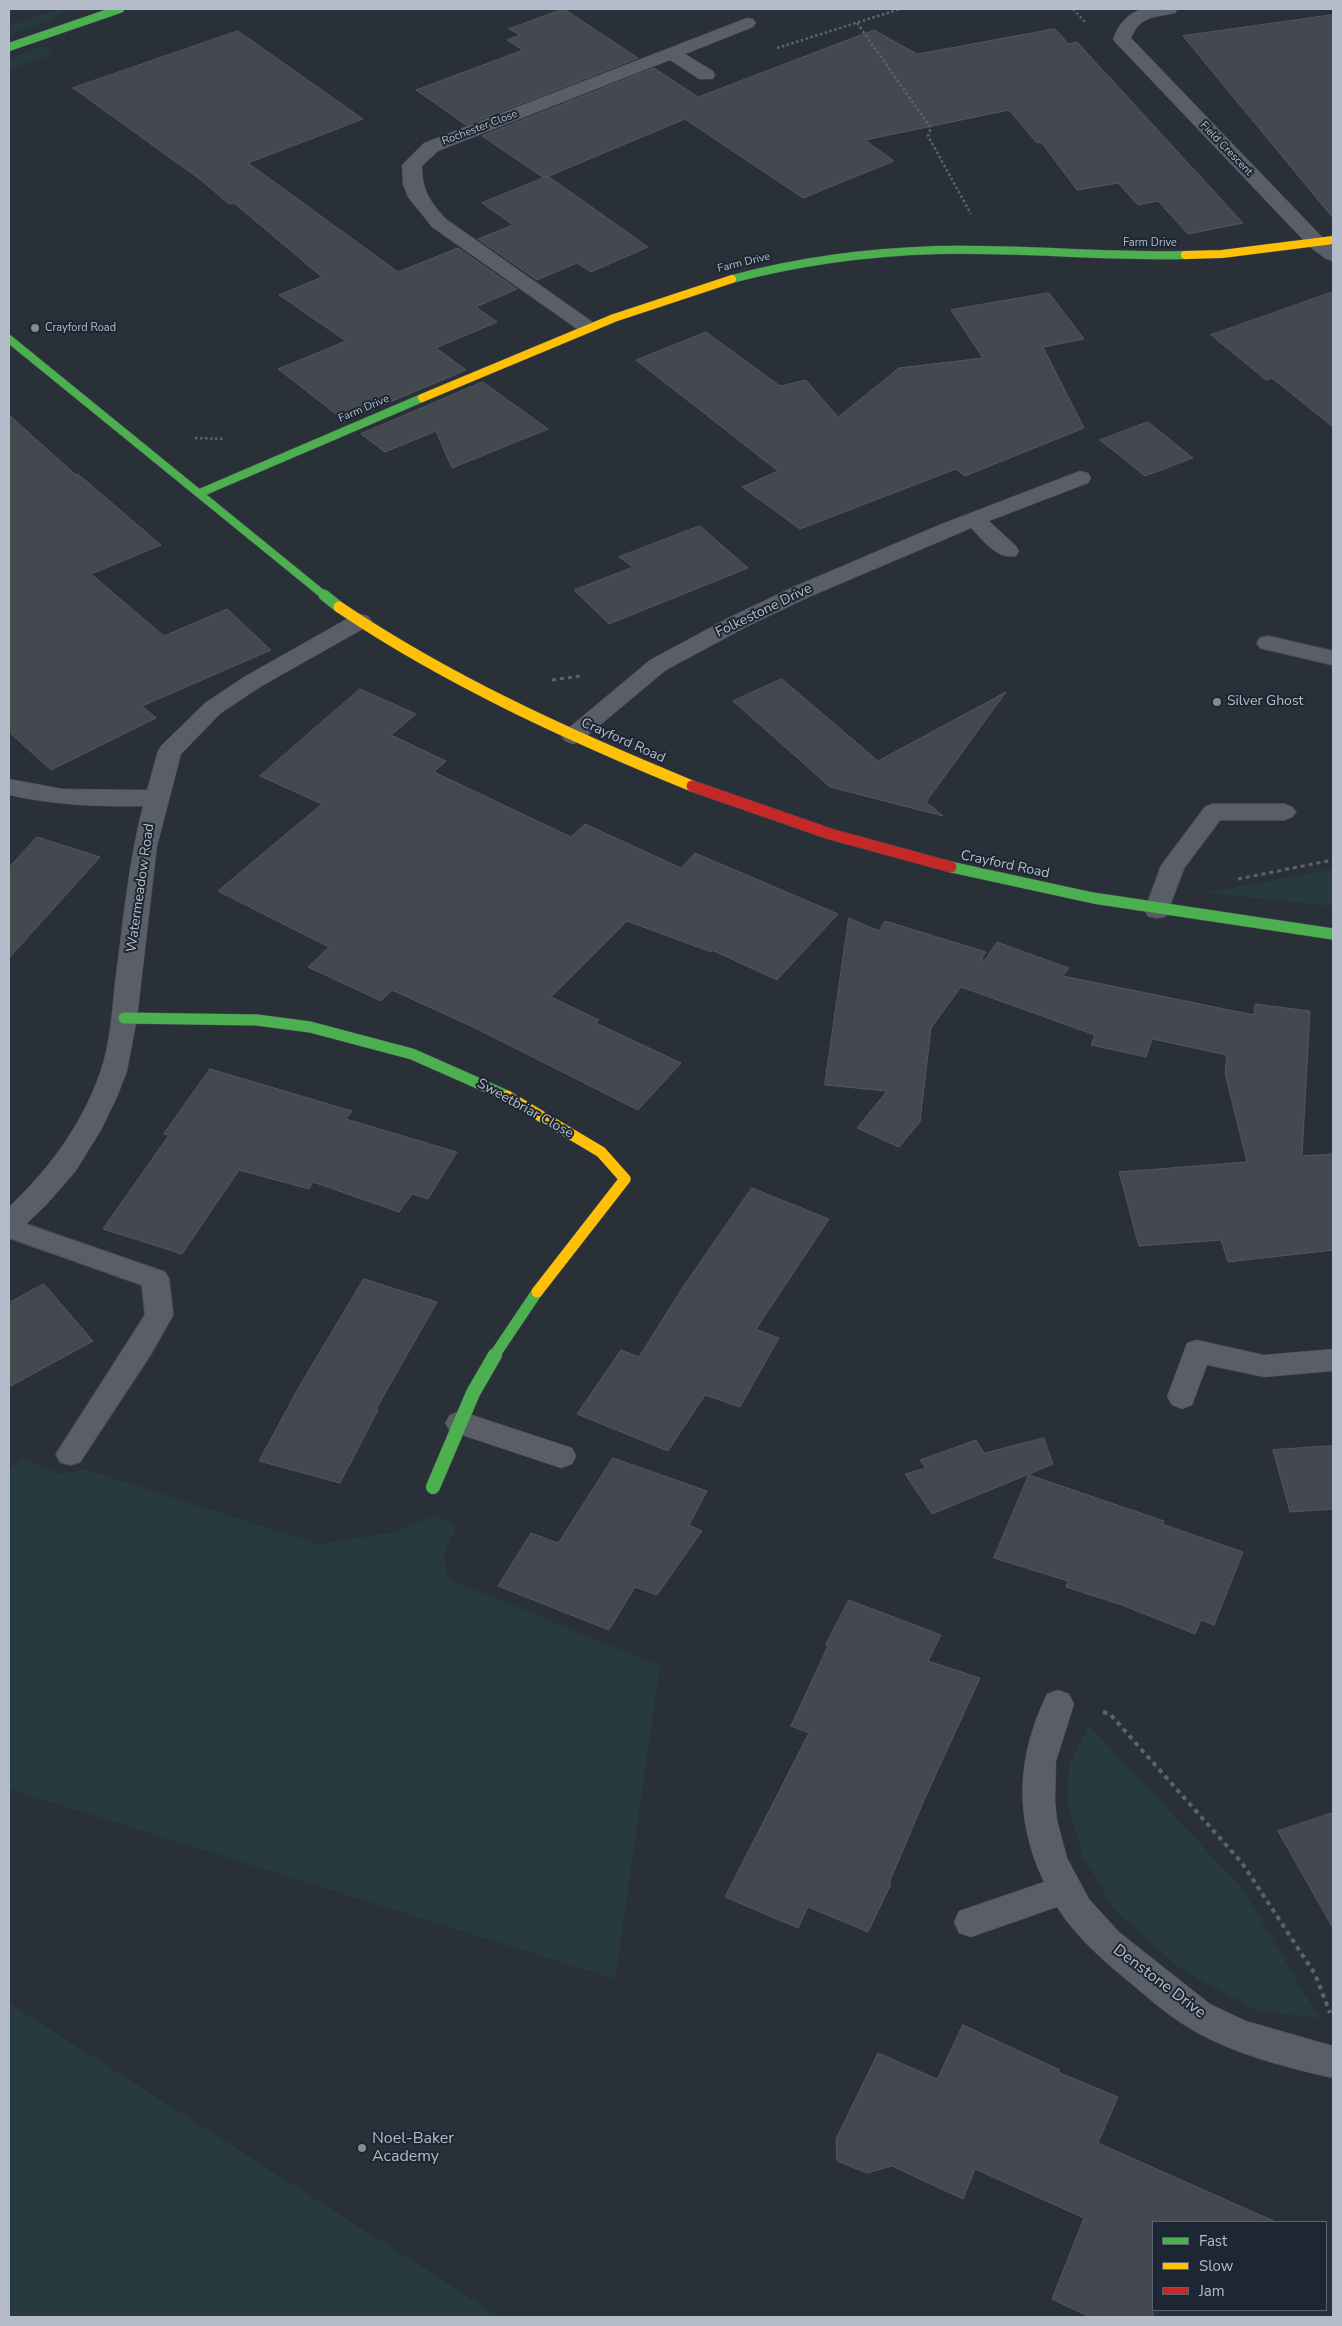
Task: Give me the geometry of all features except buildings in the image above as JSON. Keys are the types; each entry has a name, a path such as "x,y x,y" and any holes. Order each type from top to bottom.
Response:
{"street":[{"name":"Field Crescent","path":"1169,9 1138,15 1127,25 1122,39 1325,241 1333,255"},
{"path":"9,47 111,10"},
{"name":"Rochester Close","path":"586,327 439,223 422,204 411,185 412,165 431,147 747,23"},
{"path":"672,53 706,75"},
{"name":"Farm Drive","path":"200,493 586,327 673,295 767,269 855,256 939,250 1172,256 1222,254 1325,241"},
{"name":"Crayford Road","path":"9,338 311,586 360,621 448,674 537,720 711,795 860,843 983,877 1157,910 1249,925 1333,934"},
{"name":"Folkestone Drive","path":"573,736 658,665 738,622 801,592 974,519 1080,478"},
{"path":"974,519 1008,551"},
{"name":"Watermeadow Road","path":"9,1224 36,1198 65,1165 87,1130 104,1097 114,1071 124,1018 145,846 156,798 170,751 213,708 252,682 360,621"},
{"path":"9,787 30,793 89,800 156,798"},
{"name":"Sweetbriar Close","path":"124,1018 257,1020 310,1027 412,1054 509,1098 565,1130 601,1152 625,1179 561,1261 513,1328 473,1393 433,1487"},
{"path":"1182,1397 1197,1351 1264,1366 1333,1360"},
{"path":"460,1423 560,1456"},
{"name":"Denstone Drive","path":"1058,1704 1043,1745 1038,1779 1041,1824 1050,1863 1063,1890 1091,1928 1154,1982 1198,2015 1248,2037 1333,2062"},
{"path":"971,1922 1063,1890"}],"lane":[{"path":"1268,643 1333,658"},
{"path":"1157,910 1173,866 1213,812 1284,812"},
{"path":"9,1228 155,1279 159,1315 141,1346 70,1454"}],"path":[{"path":"706,75 770,50 900,9"},
{"path":"857,23 931,128 928,136 963,197 979,235 981,251"},
{"path":"492,697 520,684 622,671 644,676"},
{"path":"1058,1704 1110,1714 1242,1863 1315,1974 1333,2020"}],"green space":[{"path":"57,9 66,9 52,20 9,35 9,26"},
{"path":"43,46 53,54 9,70 9,59"},
{"path":"1333,869 1333,906 1205,893"},
{"path":"23,1459 61,1474 85,1469 317,1544 390,1533 435,1515 457,1526 443,1555 449,1579 660,1666 615,1979 9,1789 9,1469"},
{"path":"1089,1726 1243,1889 1319,2018 1258,2011 1180,1969 1114,1909 1083,1856 1068,1805 1069,1764"},
{"path":"9,2003 500,2317 9,2317"}],"traffic: fast":[{"path":"9,47 120,9"},
{"path":"732,279 809,262 912,251 1000,250 1123,256 1185,255"},
{"path":"9,339 339,607"},
{"path":"200,493 422,398"},
{"path":"951,867 1093,898 1189,914 1333,934"},
{"path":"124,1018 257,1020 310,1027 412,1054 507,1096"},
{"path":"433,1487 473,1393 506,1336 537,1292"}],"traffic: slow":[{"path":"1185,255 1222,254 1333,240"},
{"path":"422,398 614,318 732,279"},
{"path":"339,607 453,675 520,710 588,742 692,786"},
{"path":"507,1096 601,1152 625,1179 537,1292"}],"traffic: jam":[{"path":"692,786 830,834 951,867"}],"place":[{"name":"Crayford Road","path":"35,328"},
{"name":"Silver Ghost","path":"1217,702"},
{"name":"Noel-Baker Academy","path":"362,2148"}]}
